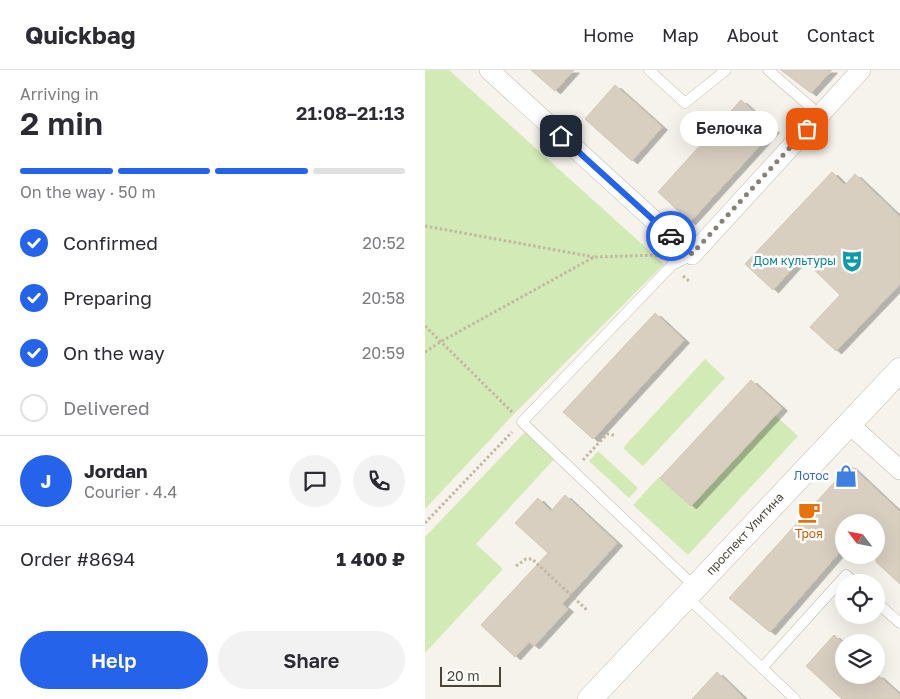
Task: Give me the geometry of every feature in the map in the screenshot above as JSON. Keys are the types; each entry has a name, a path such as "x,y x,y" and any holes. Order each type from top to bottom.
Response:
{"street":[{"path":"489,70 692,254 861,70"},
{"name":"проспект Улитина","path":"590,699 900,370"},
{"path":"849,424 900,470"}],"lane":[{"path":"649,70 685,103 726,70"},
{"path":"768,70 820,115"},
{"path":"692,254 672,265 522,422 573,471 691,592 791,698"},
{"path":"762,668 835,588"},
{"path":"885,610 900,623"}],"path":[{"path":"425,226 594,257 692,254"},
{"path":"425,352 594,257"},
{"path":"425,326 503,402"},
{"path":"425,523 522,422"},
{"path":"573,471 607,434 616,436"},
{"path":"516,566 530,558 588,612"}],"green space":[{"path":"425,70 449,70 664,264 514,414 425,509"},
{"path":"705,359 725,378 643,466 623,448"},
{"path":"775,415 798,436 688,555 633,505 659,477 691,506"},
{"path":"527,430 556,457 476,544 503,569 425,653 425,537"},
{"path":"598,451 638,488 629,498 589,461"}],"building":[{"path":"531,70 574,70 555,91"},
{"path":"781,70 832,70 811,93"},
{"path":"615,85 662,127 632,161 585,119"},
{"path":"741,100 774,130 690,222 658,192"},
{"name":"Дом культуры","path":"832,172 845,185 855,174 900,217 900,284 836,351 810,327 840,295 802,258 773,290 745,264"},
{"path":"655,313 684,340 593,439 563,412"},
{"path":"751,380 782,408 691,506 660,478"},
{"path":"850,465 900,512 900,584 878,564 885,564 885,514 835,514 835,557 770,632 729,598"},
{"path":"565,495 617,543 562,604 568,609 534,646 529,642 515,657 481,625 548,553 515,523 538,498 551,511"},
{"path":"834,635 835,684 885,684 885,681 900,695 900,699 842,699 806,666"},
{"path":"717,672 745,699 692,699"}],"way so far":[{"path":"671,236 692,254 807,129"}],"place":[{"name":"Белочка","path":"807,129"},
{"name":"Дом культуры","path":"852,261"},
{"name":"Лотос","path":"846,476"},
{"name":"Троя","path":"809,512"}],"route":[{"path":"561,136 671,236"}]}
